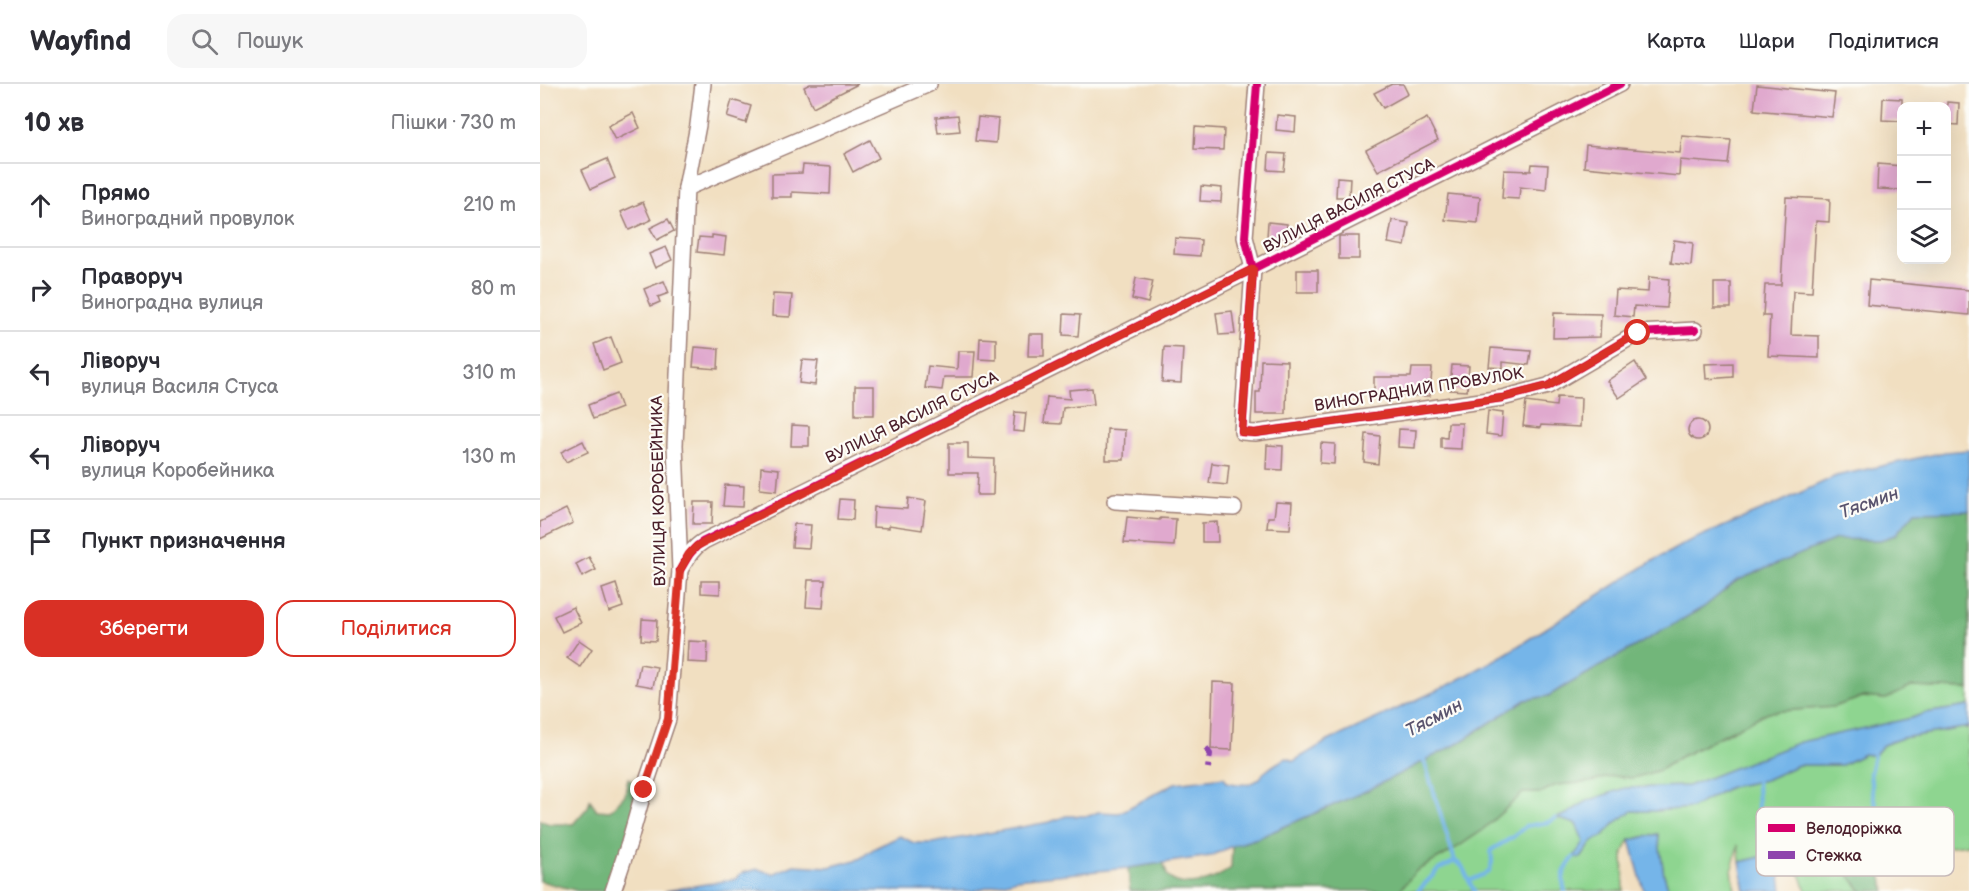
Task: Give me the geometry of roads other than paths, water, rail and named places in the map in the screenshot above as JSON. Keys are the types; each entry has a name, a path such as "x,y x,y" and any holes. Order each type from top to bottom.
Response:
{"street":[{"name":"ВУЛИЦЯ КОРОБЕЙНИКА","path":"613,891 668,719 680,570 675,445 686,188 703,84"},
{"path":"686,188 928,84"},
{"path":"1253,269 1245,237 1257,84"},
{"name":"ВУЛИЦЯ ВАСИЛЯ СТУСА","path":"680,570 689,554 704,541 1620,84"},
{"name":"ВИНОГРАДНИЙ ПРОВУЛОК","path":"1253,269 1242,432 1255,433 1502,398 1548,386 1638,333 1695,330"},
{"path":"1115,501 1234,508"}],"water":[{"name":"Тясмин","path":"1969,450 1969,511 1915,512 1895,535 1880,540 1836,539 1736,581 1704,607 1548,696 1525,700 1457,744 1368,790 1211,856 1128,868 1017,879 973,891 665,891 735,879 742,873 758,869 773,874 794,865 829,867 859,859 900,836 914,843 932,843 1050,822 1066,816 1089,816 1098,812 1119,813 1175,783 1224,777 1227,782 1231,783 1253,783 1268,769 1284,759 1294,761 1326,742 1453,683 1507,653 1646,565 1687,542 1836,476 1945,452"},
{"path":"1969,706 1969,727 1902,738 1883,745 1874,756 1864,754 1842,765 1798,765 1765,780 1730,787 1691,808 1632,811 1615,823 1602,837 1593,841 1581,858 1574,857 1584,842 1576,824 1556,818 1587,801 1625,788 1688,786 1800,742 1912,718 1925,713"},
{"path":"1658,834 1664,875 1669,891 1644,891 1630,840"},
{"path":"1756,858 1756,876 1780,876 1782,891 1745,891 1740,862"}],"waterway":[{"path":"1874,756 1870,773 1876,807"},
{"path":"1423,757 1455,861 1462,866 1474,891"},
{"path":"1757,782 1758,807"},
{"path":"1469,881 1489,872 1492,862 1491,850 1526,826 1549,822 1556,818"},
{"path":"1565,891 1564,873 1574,857"},
{"path":"1418,891 1438,870 1455,861"}]}
